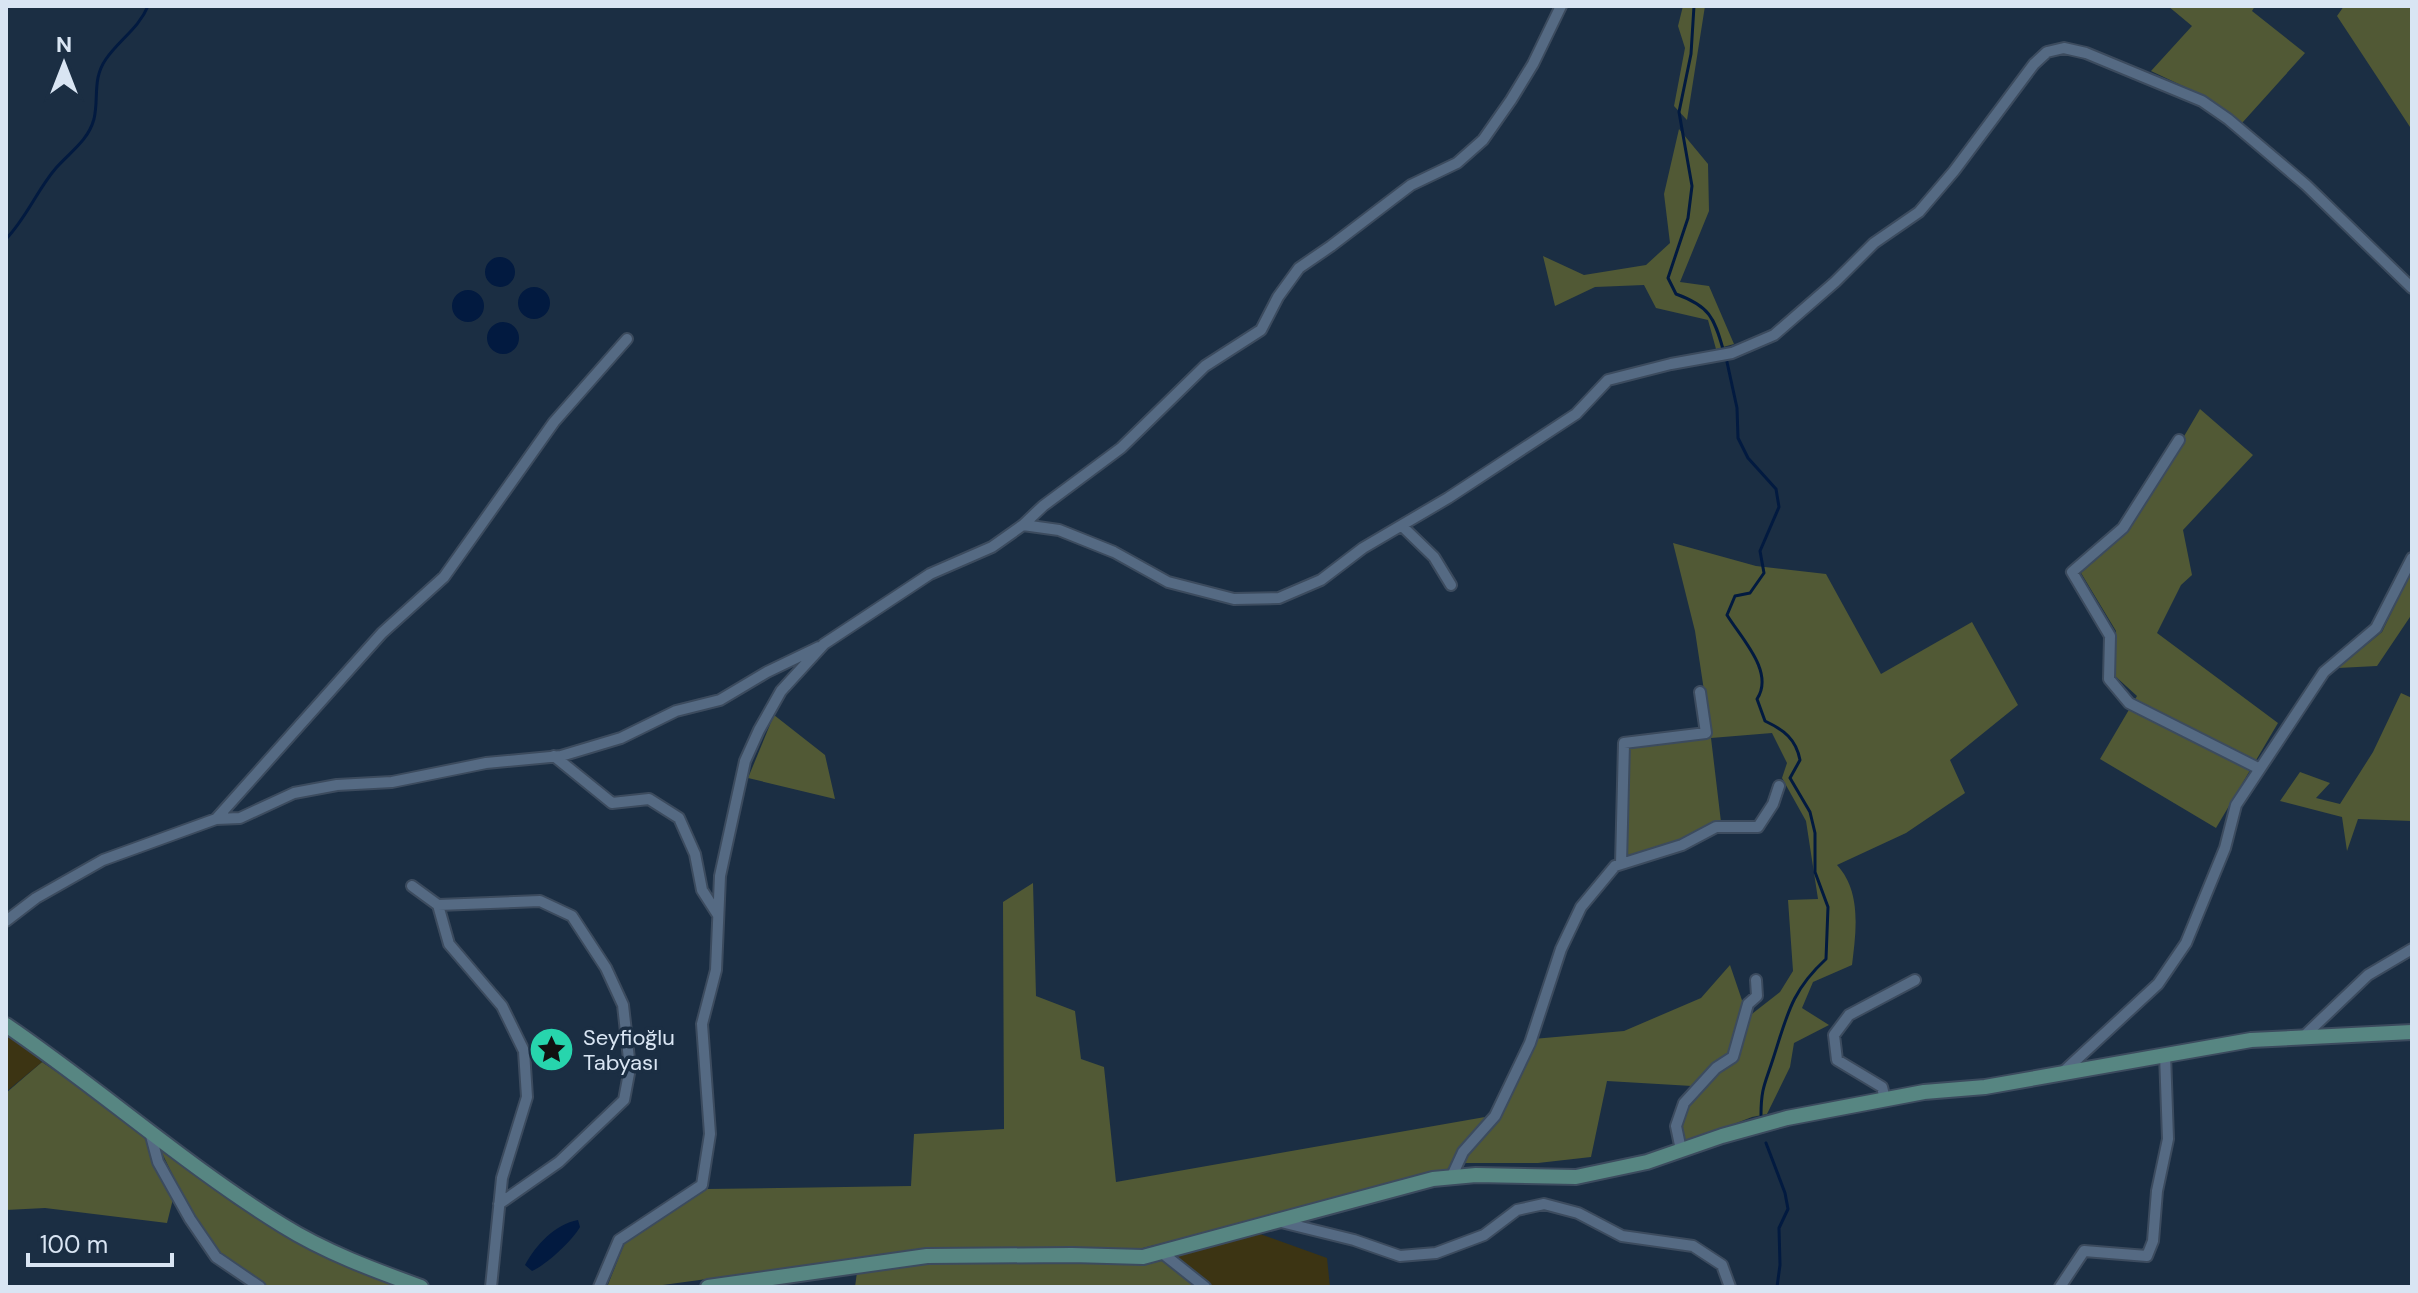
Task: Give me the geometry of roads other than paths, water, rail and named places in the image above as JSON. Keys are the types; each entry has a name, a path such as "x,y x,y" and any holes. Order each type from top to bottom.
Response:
{"street":[{"path":"6,921 36,898 103,860 216,819 240,818 294,793 337,785 392,782 486,763 554,756 621,738 676,711 720,700 824,644 930,574 992,547 1121,448 1205,366 1261,330 1278,297 1299,268 1411,185 1457,163 1483,140 1533,64 1561,6"},
{"path":"1023,525 1059,530 1114,552 1168,582 1234,599 1279,598 1321,580 1363,548 1506,462 1576,414 1608,380 1732,353 1774,335 1874,243 1919,212 2047,52 2064,48 2086,53 2202,101 2306,185 2412,288"},
{"path":"216,819 382,633 444,577 554,422 627,339"},
{"path":"2179,440 2123,528 2072,572 2110,636 2109,679 2129,703 2258,768"},
{"path":"1402,526 1434,557 1451,585"},
{"path":"2062,1073 2158,984 2186,943 2225,848 2236,805 2324,672 2376,628 2412,558"},
{"path":"599,1287 619,1240 702,1185 710,1134 702,1024 716,970 720,876 745,761 781,691 824,644"},
{"path":"1621,864 1624,743 1706,733 1700,692"},
{"path":"554,756 612,803 649,799 679,818 695,854 702,890 718,915"},
{"path":"1451,1178 1463,1152 1495,1116 1530,1043 1561,949 1581,907 1615,866 1682,845 1716,827 1758,827 1773,804 1779,786"},
{"path":"412,886 438,905 449,944 502,1006 524,1051 527,1097 502,1178 491,1287"},
{"path":"438,905 540,901 572,916 606,968 623,1005 630,1068 624,1100 559,1162 499,1204"},
{"path":"2302,1039 2368,975 2412,949"},
{"path":"1681,1150 1676,1126 1684,1103 1716,1068 1733,1057 1748,1004 1757,996 1756,980"},
{"path":"1885,1099 1882,1087 1837,1060 1834,1035 1849,1015 1915,980"},
{"path":"6,1025 221,1185 285,1227 370,1269 421,1287"},
{"path":"708,1287 927,1256 1143,1257 1433,1179 1476,1175 1576,1177 1647,1162 1787,1118 1924,1092 1985,1087 2251,1040 2412,1032"},
{"path":"2060,1287 2084,1251 2147,1256 2153,1241 2157,1191 2168,1139 2165,1054"},
{"path":"150,1132 158,1162 216,1257 260,1287"},
{"path":"1275,1221 1354,1240 1400,1256 1436,1253 1484,1235 1517,1210 1544,1204 1578,1213 1622,1236 1693,1246 1722,1265 1730,1287"},
{"path":"1161,1252 1205,1287"}],"water":[{"path":"500,257 511,261 515,272 511,283 500,287 489,283 485,272 489,261"},
{"path":"534,287 545,292 550,303 545,314 534,319 523,314 518,303 523,292"},
{"path":"468,290 479,295 484,306 479,317 468,322 457,317 452,306 457,295"},
{"path":"503,322 514,327 519,338 514,349 503,354 492,349 487,338 492,327"},
{"path":"578,1220 580,1227 576,1233 551,1258 532,1271 525,1265 547,1236"}],"waterway":[{"path":"6,239 49,176 88,134 94,119 97,81 102,66 148,6"},
{"path":"1694,6 1691,54 1679,112 1692,186 1688,218 1668,278 1676,294 1696,303 1708,314 1723,349"},
{"path":"1727,362 1737,408 1738,438 1748,458 1776,489 1779,507 1760,551 1764,573 1750,593 1735,596 1727,615 1759,667 1762,678 1757,699 1765,721 1788,736 1796,746 1800,760 1790,778 1810,812 1815,833 1815,872 1828,907 1826,959 1805,982 1792,1005 1764,1086 1761,1115"},
{"path":"1766,1143 1788,1209 1779,1228 1777,1287"}],"place":[{"name":"Seyfioğlu Tabyası","path":"552,1050"}]}
